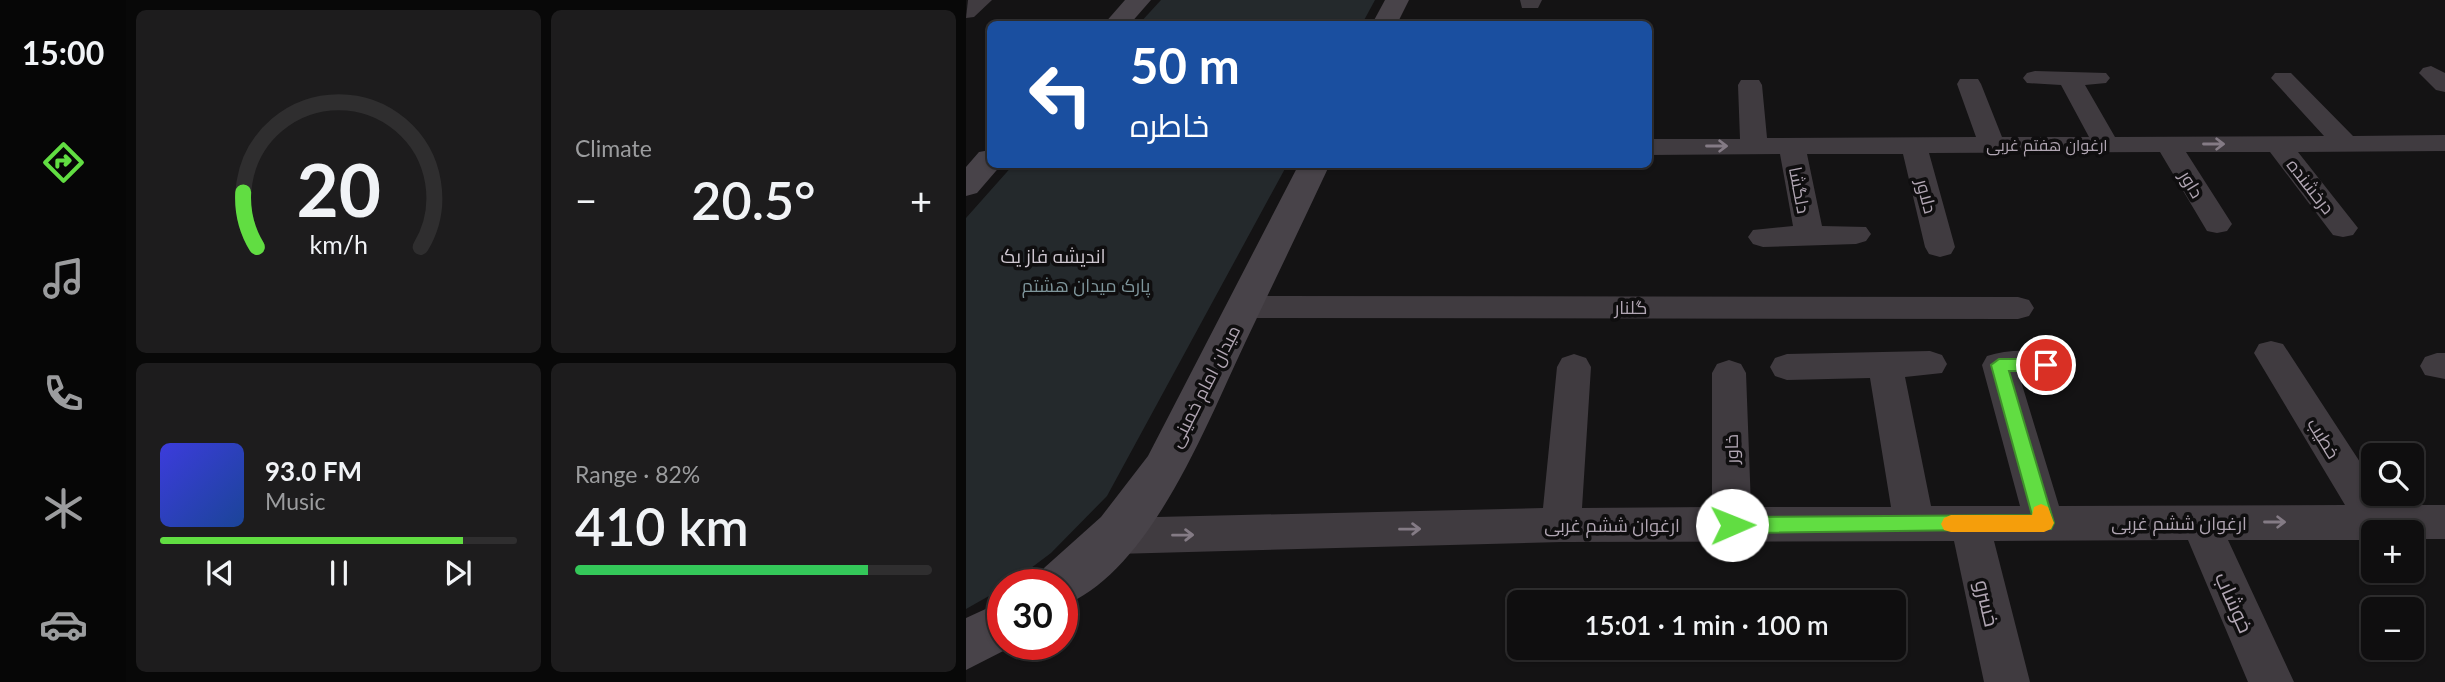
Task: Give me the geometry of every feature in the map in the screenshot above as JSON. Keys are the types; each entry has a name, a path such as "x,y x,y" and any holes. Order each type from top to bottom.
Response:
{"main road":[{"path":"1119,21 1139,0"},
{"path":"1386,21 1397,0"},
{"path":"966,186 982,161"},
{"name":"میدان امام خمینی","path":"1078,569 1115,536 1143,502 1163,469 1313,168"},
{"path":"966,645 987,634"}],"street":[{"path":"966,12 981,0"},
{"path":"2035,78 2098,78"},
{"path":"2069,78 2106,144"},
{"path":"2312,78 2271,79 2344,142"},
{"path":"1969,84 1992,144"},
{"path":"1750,85 1754,146"},
{"name":"ارغوان هفتم غربی","path":"1652,147 2344,142 2441,147"},
{"name":"داور","path":"2168,144 2217,224"},
{"name":"درخشنده","path":"2278,144 2343,229"},
{"name":"دلگشا","path":"1792,146 1809,235"},
{"name":"دلاور","path":"1914,146 1940,247"},
{"path":"1763,237 1856,234"},
{"name":"گلنار","path":"1244,307 2018,308"},
{"name":"خطیب","path":"2271,354 2375,520"},
{"path":"1787,367 1930,364"},
{"path":"1885,365 1914,523"},
{"path":"2044,523 1999,365 2046,365"},
{"path":"1561,525 1574,367"},
{"name":"خاور","path":"1729,373 1732,525"},
{"name":"خوشاب","path":"2200,522 2271,682"},
{"name":"ارغوان ششم غربی","path":"1115,536 1561,525 2361,522"},
{"name":"خسرو","path":"1970,524 2007,682"}],"green space":[{"path":"1161,0 1375,0 1364,21 1142,21"},
{"name":"پارک میدان هشتم","path":"1010,168 1285,168 1107,496 1051,553 1030,569 987,569 987,597 966,609 966,218"}],"slow traffic":[{"path":"1951,524 2044,523 2041,512"}],"district":[{"name":"اندیشه فاز یک","path":"1053,255"}],"route":[{"path":"1732,525 2044,523 1999,365 2046,365"}]}
